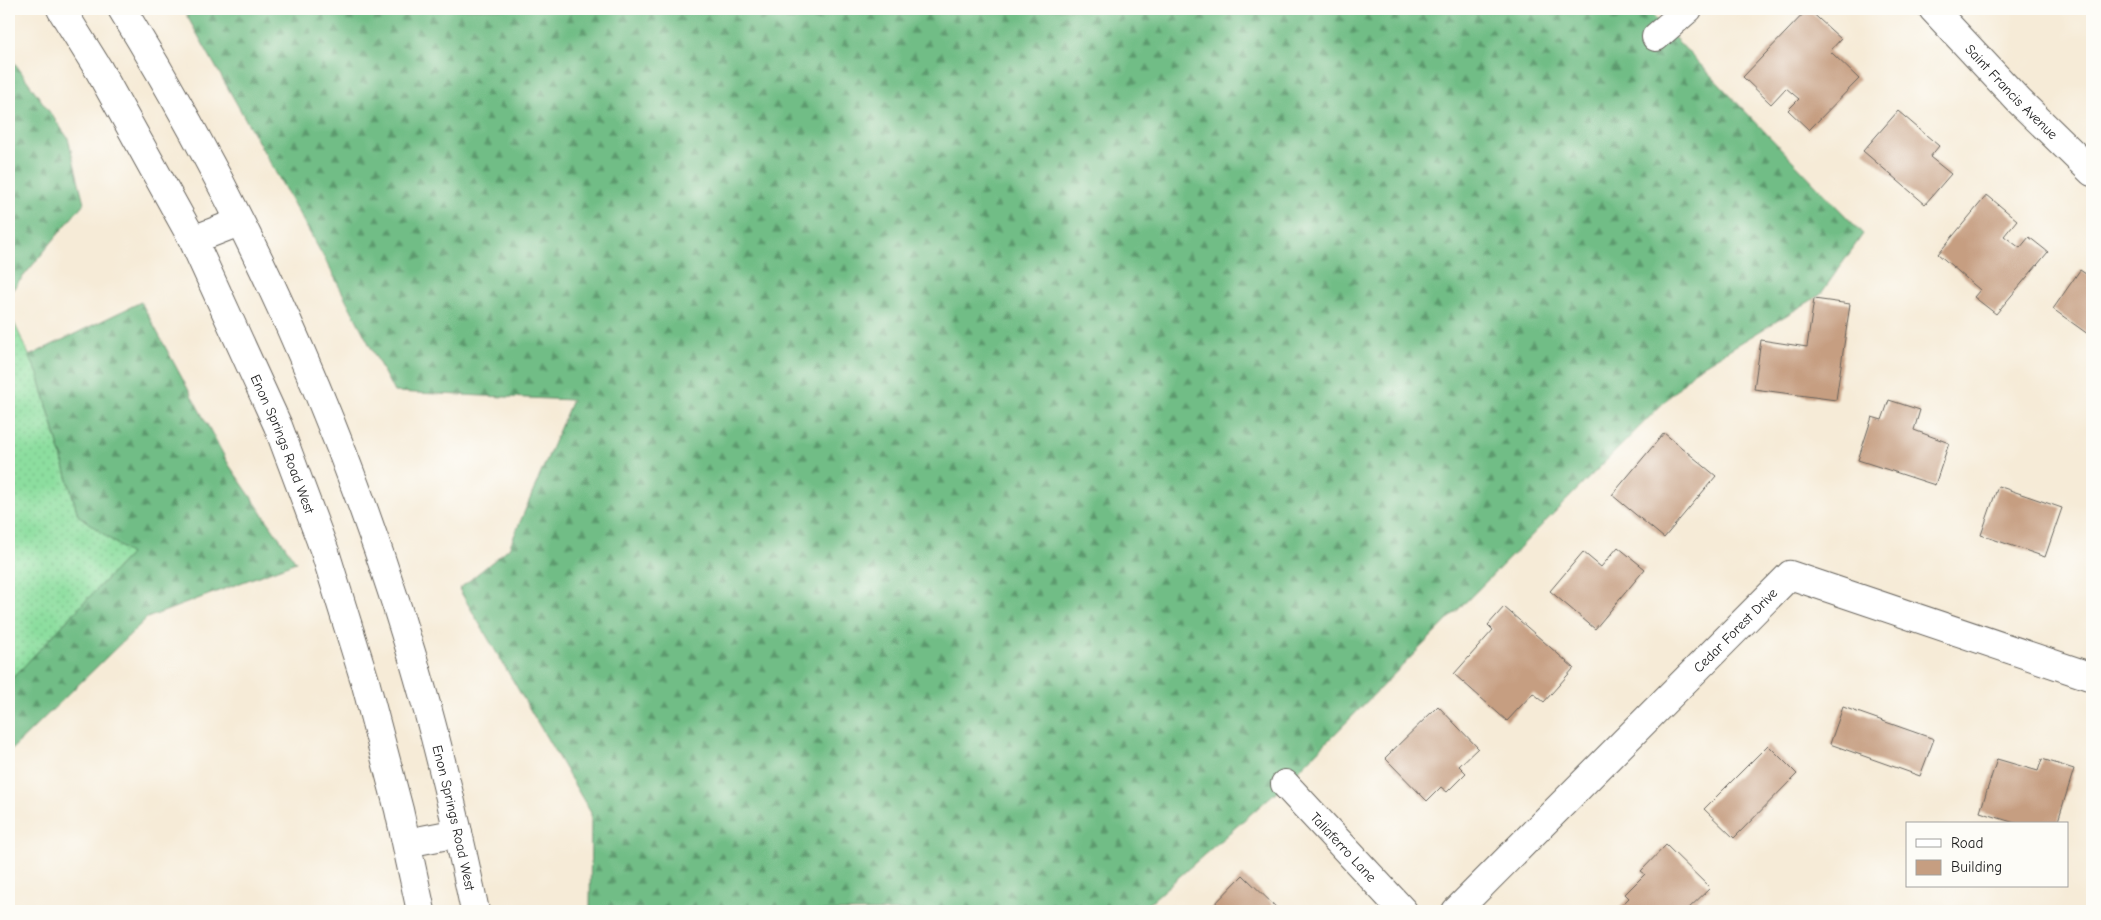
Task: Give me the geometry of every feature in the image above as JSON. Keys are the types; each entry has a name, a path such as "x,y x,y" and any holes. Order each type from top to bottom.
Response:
{"street":[{"name":"Enon Springs Road West","path":"61,9 99,70 193,240 278,426 325,552 365,680 407,843 421,911"},
{"name":"Enon Springs Road West","path":"122,9 196,136 277,298 317,392 383,566 428,710 475,911"},
{"path":"1656,37 1688,9"},
{"name":"Saint Francis Avenue","path":"1933,9 2019,101 2092,172"},
{"path":"193,240 239,222"},
{"name":"Cedar Forest Drive","path":"1456,911 1790,575 2092,677"},
{"name":"Taliaferro Lane","path":"1285,784 1403,911"},
{"path":"407,843 458,833"}],"green space":[{"path":"183,9 1647,9 1863,234 1820,295 1697,369 1285,784 1140,911 590,911 591,813 459,589 509,548 572,400 394,392 327,263"},
{"path":"9,55 68,138 84,203 9,294"},
{"path":"141,302 229,465 296,562 147,618 9,752 9,682 130,554 78,515 38,374 29,356"},
{"path":"9,312 38,374 78,515 130,554 9,682"}],"building":[{"path":"1808,9 1841,39 1830,51 1859,79 1809,130 1788,110 1799,99 1786,88 1771,104 1743,77"},
{"path":"1898,111 1939,146 1930,157 1951,174 1925,204 1863,151"},
{"path":"1987,195 2017,220 2004,236 2020,248 2029,237 2048,252 1996,314 1974,297 1980,290 1938,254"},
{"path":"2080,270 2092,278 2092,337 2053,309"},
{"path":"1814,299 1850,304 1836,400 1754,389 1761,340 1807,347"},
{"path":"1889,400 1920,410 1914,430 1949,443 1935,485 1858,460 1872,417 1882,420"},
{"path":"1664,433 1716,476 1664,538 1612,495"},
{"path":"1998,486 2062,508 2045,557 1981,535"},
{"path":"1618,547 1645,569 1595,629 1550,591 1583,552 1601,567"},
{"path":"1504,607 1574,668 1544,702 1533,693 1507,721 1454,674 1493,630 1488,625"},
{"path":"1438,706 1478,748 1459,766 1466,773 1447,792 1441,787 1427,801 1385,758"},
{"path":"1843,707 1934,739 1920,776 1830,744"},
{"path":"1768,745 1797,774 1734,838 1704,809"},
{"path":"1997,759 2038,771 2042,759 2074,769 2058,822 2012,822 1980,812"},
{"path":"1666,845 1710,888 1686,911 1616,911 1629,898 1625,894 1645,874 1641,871"},
{"path":"1243,875 1280,911 1208,911"}]}
